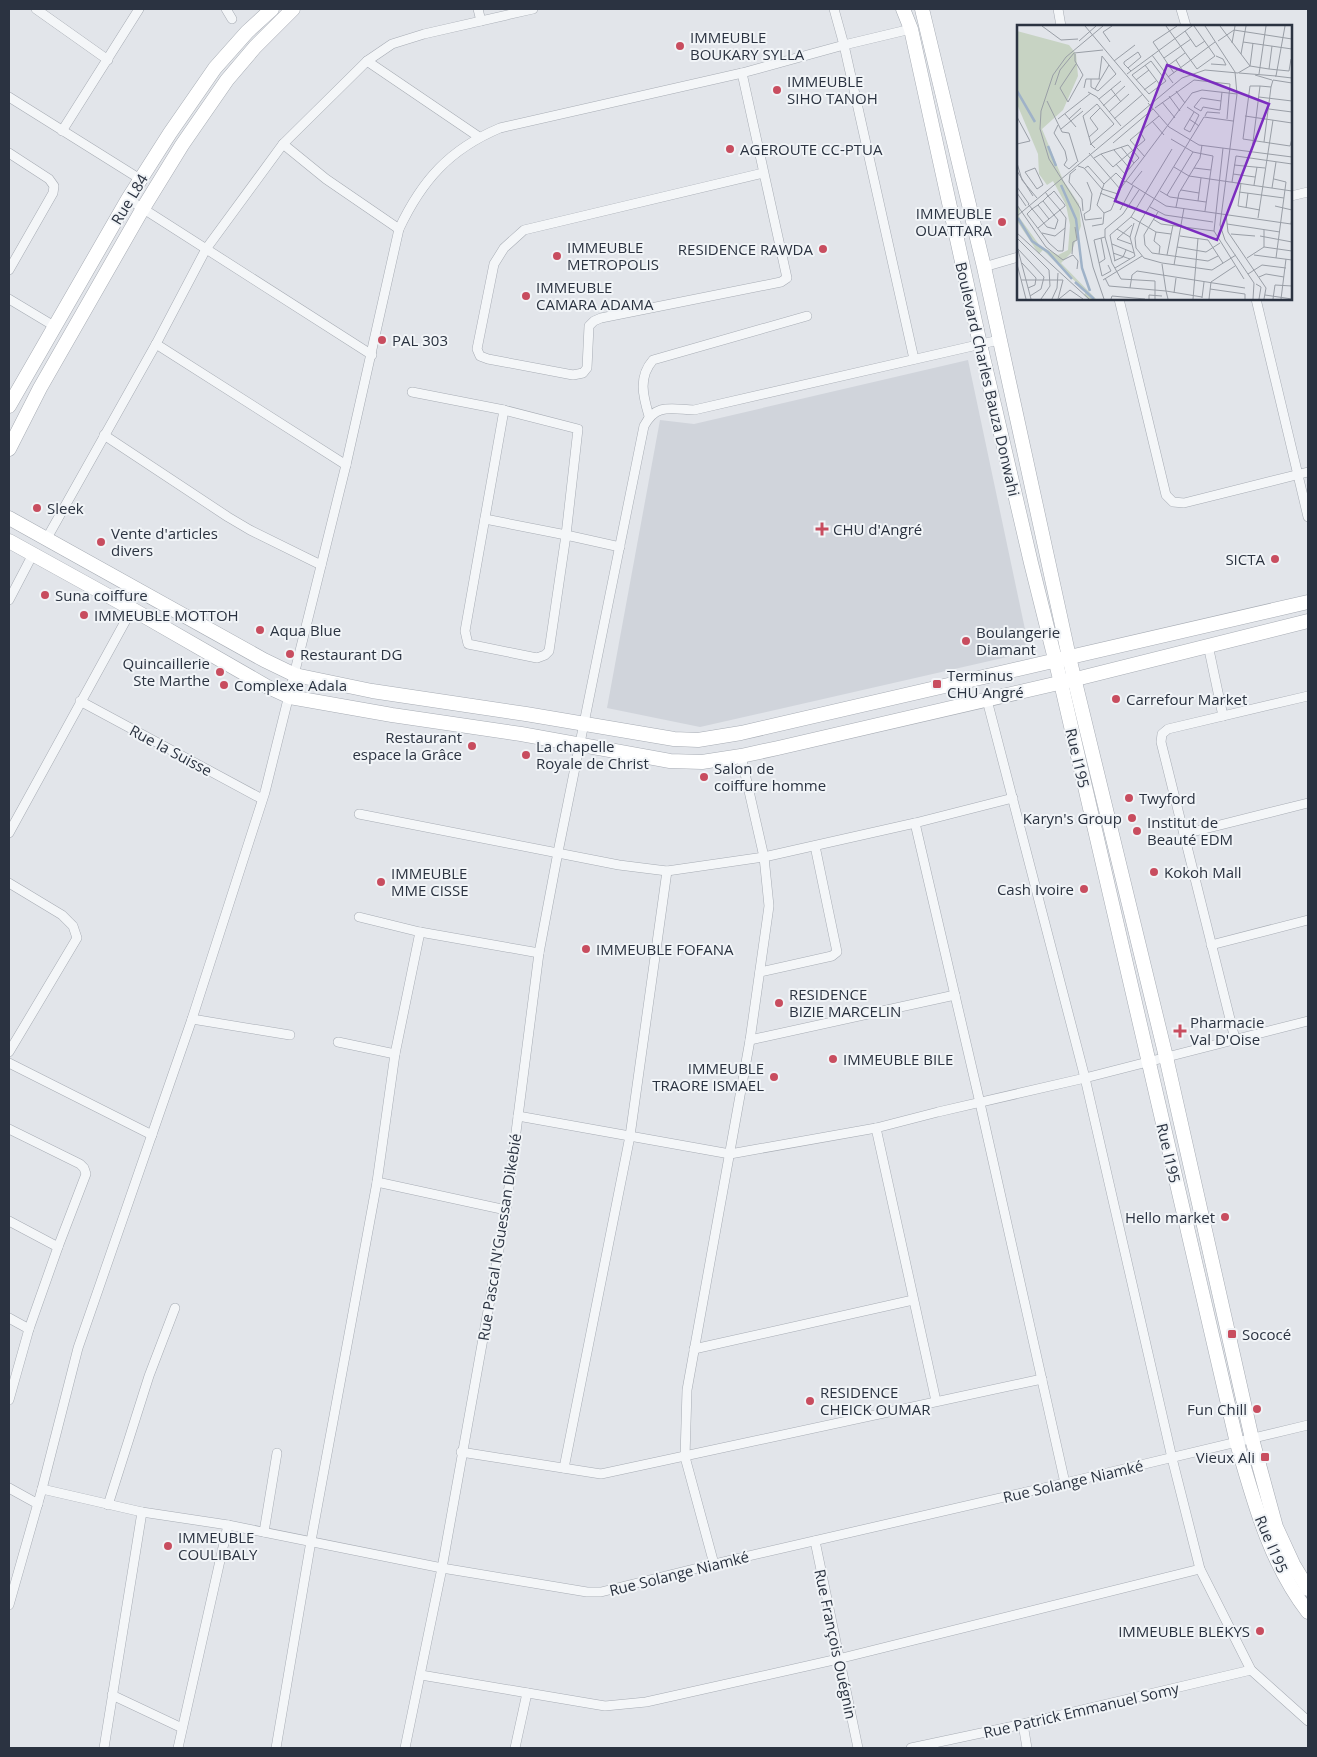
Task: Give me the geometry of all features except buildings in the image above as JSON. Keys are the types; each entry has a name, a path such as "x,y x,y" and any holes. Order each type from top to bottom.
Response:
{"main road":[{"name":"Rue L84","path":"9,406 140,179 170,133 215,68 247,32 272,9"},
{"path":"9,449 40,388 142,210 182,145 227,80 255,47 293,9"},
{"name":"Boulevard Charles Bauza Donwahi","path":"903,9 911,29 1030,563 1061,683"},
{"name":"Boulevard Charles Bauza Donwahi","path":"922,9 984,267 1069,657 1076,680"},
{"path":"9,518 48,538 264,660 295,674 372,691 674,739 698,740 773,726 1308,602"},
{"path":"9,542 132,609 258,682 290,697 670,761 702,762 778,748 1076,680 1308,621"},
{"name":"Rue I195","path":"1076,680 1166,1057 1252,1439 1276,1527 1293,1564 1308,1589"},
{"name":"Rue I195","path":"1061,683 1237,1443 1264,1533 1282,1572 1308,1612"},
{"path":"773,726 778,748"}],"street":[{"path":"36,9 108,60"},
{"path":"62,131 140,9"},
{"path":"226,9 232,19"},
{"path":"478,9 481,21"},
{"path":"48,538 206,250 283,144 366,61 392,44 533,9"},
{"path":"834,9 844,45 914,358"},
{"path":"1058,9 1062,25"},
{"path":"1181,9 1186,25"},
{"path":"9,1601 38,1504 78,1348 192,1019 262,800 290,697 372,355 400,229 409,209 442,164 479,137 500,128 742,73 911,29"},
{"path":"366,61 479,137"},
{"path":"742,73 787,278 780,282 594,321 589,326 587,368 583,373 573,375 480,356 477,349 494,264 504,248 524,230 763,173"},
{"path":"9,97 140,179"},
{"path":"283,144 326,179 400,229"},
{"path":"9,153 49,179 54,186 53,193 12,258 9,270"},
{"path":"1292,196 1308,192"},
{"path":"128,200 372,355"},
{"path":"984,267 1017,258"},
{"path":"9,300 54,326"},
{"path":"1119,300 1166,495 1173,502 1184,503 1308,472"},
{"path":"1256,300 1308,517"},
{"path":"807,316 653,360 642,382 644,399 650,416 669,408 694,410 999,340"},
{"path":"156,344 346,465"},
{"path":"412,392 504,410 578,429 566,535 549,650 545,655 537,658 468,644 465,631 504,410"},
{"name":"Rue Pascal N'Guessan Dikebié","path":"406,1748 442,1568 506,1210 540,953 558,852 578,745 644,426 650,416"},
{"path":"104,435 228,517 321,565"},
{"path":"485,519 620,547"},
{"path":"9,600 33,554"},
{"path":"9,833 132,609"},
{"path":"1208,646 1223,716"},
{"path":"1235,1039 1161,742 1162,734 1168,729 1308,696"},
{"path":"987,700 1084,1078 1172,1458 1200,1569 1251,1670 1308,1721"},
{"name":"Rue la Suisse","path":"80,701 262,800"},
{"path":"714,1564 685,1457 686,1390 750,1040 770,906 764,857 741,756"},
{"path":"358,814 619,865 667,871 764,857 915,823 1013,798"},
{"path":"1184,834 1308,804"},
{"path":"915,823 1065,1483"},
{"path":"760,972 832,956 837,952 815,846"},
{"path":"564,1468 630,1136 667,871"},
{"path":"9,882 62,915 73,926 77,938 9,1052"},
{"path":"360,917 420,932 540,953"},
{"path":"1211,945 1308,920"},
{"path":"276,1748 311,1541 377,1182 395,1054 420,932"},
{"path":"750,1040 955,995"},
{"path":"192,1019 290,1035"},
{"path":"518,1116 730,1154 876,1128 1308,1021"},
{"path":"338,1042 395,1054"},
{"path":"9,1063 152,1135"},
{"path":"876,1128 936,1401"},
{"path":"9,1129 80,1164 86,1174 29,1329 9,1400"},
{"path":"377,1182 506,1210"},
{"path":"9,1221 58,1247"},
{"path":"694,1349 913,1300"},
{"path":"108,1505 149,1376 175,1308"},
{"path":"9,1318 29,1329"},
{"path":"462,1452 601,1474 1042,1379"},
{"name":"Rue Solange Niamké","path":"42,1489 142,1512 228,1525 442,1568 587,1592 601,1592 1308,1425"},
{"path":"264,1532 277,1453"},
{"path":"9,1488 38,1504"},
{"path":"104,1748 142,1512"},
{"path":"178,1748 228,1525"},
{"name":"Rue François Ouégnin","path":"815,1541 858,1748"},
{"path":"421,1675 605,1706 625,1705 646,1702 838,1659 1200,1569"},
{"name":"Rue Patrick Emmanuel Somy","path":"911,1748 1023,1724 1251,1670"},
{"path":"515,1748 527,1693"},
{"path":"112,1695 182,1728"},
{"path":"1023,1724 1027,1748"}],"shaded area":[{"name":"CHU d'Angré","path":"968,360 1026,634 1025,653 700,727 607,708 660,420 694,424"}],"place":[{"name":"IMMEUBLE BOUKARY SYLLA","path":"680,46"},
{"name":"IMMEUBLE SIHO TANOH","path":"777,90"},
{"name":"AGEROUTE CC-PTUA","path":"730,149"},
{"name":"IMMEUBLE OUATTARA","path":"1002,222"},
{"name":"RESIDENCE RAWDA","path":"823,249"},
{"name":"IMMEUBLE METROPOLIS","path":"557,256"},
{"name":"IMMEUBLE CAMARA ADAMA","path":"526,296"},
{"name":"PAL 303","path":"382,340"},
{"name":"Sleek","path":"37,508"},
{"name":"CHU d'Angré","path":"822,529"},
{"name":"Vente d'articles divers","path":"101,542"},
{"name":"SICTA","path":"1275,559"},
{"name":"Suna coiffure","path":"45,595"},
{"name":"IMMEUBLE MOTTOH","path":"84,615"},
{"name":"Aqua Blue","path":"260,630"},
{"name":"Boulangerie Diamant","path":"966,641"},
{"name":"Restaurant DG","path":"290,654"},
{"name":"Quincaillerie Ste Marthe","path":"220,672"},
{"name":"Terminus CHU Angré","path":"937,684"},
{"name":"Complexe Adala","path":"224,685"},
{"name":"Carrefour Market","path":"1116,699"},
{"name":"Restaurant espace la Grâce","path":"472,746"},
{"name":"La chapelle Royale de Christ","path":"526,755"},
{"name":"Salon de coiffure homme","path":"704,777"},
{"name":"Twyford","path":"1129,798"},
{"name":"Karyn's Group","path":"1132,818"},
{"name":"Institut de Beauté EDM","path":"1137,831"},
{"name":"Kokoh Mall","path":"1154,872"},
{"name":"IMMEUBLE MME CISSE","path":"381,882"},
{"name":"Cash Ivoire","path":"1084,889"},
{"name":"IMMEUBLE FOFANA","path":"586,949"},
{"name":"RESIDENCE BIZIE MARCELIN","path":"779,1003"},
{"name":"Pharmacie Val D'Oise","path":"1180,1031"},
{"name":"IMMEUBLE BILE","path":"833,1059"},
{"name":"IMMEUBLE TRAORE ISMAEL","path":"774,1077"},
{"name":"Hello market","path":"1225,1217"},
{"name":"Sococé","path":"1232,1334"},
{"name":"RESIDENCE CHEICK OUMAR","path":"810,1401"},
{"name":"Fun Chill","path":"1257,1409"},
{"name":"Vieux Ali","path":"1265,1457"},
{"name":"IMMEUBLE COULIBALY","path":"168,1546"},
{"name":"IMMEUBLE BLEKYS","path":"1260,1631"}]}
